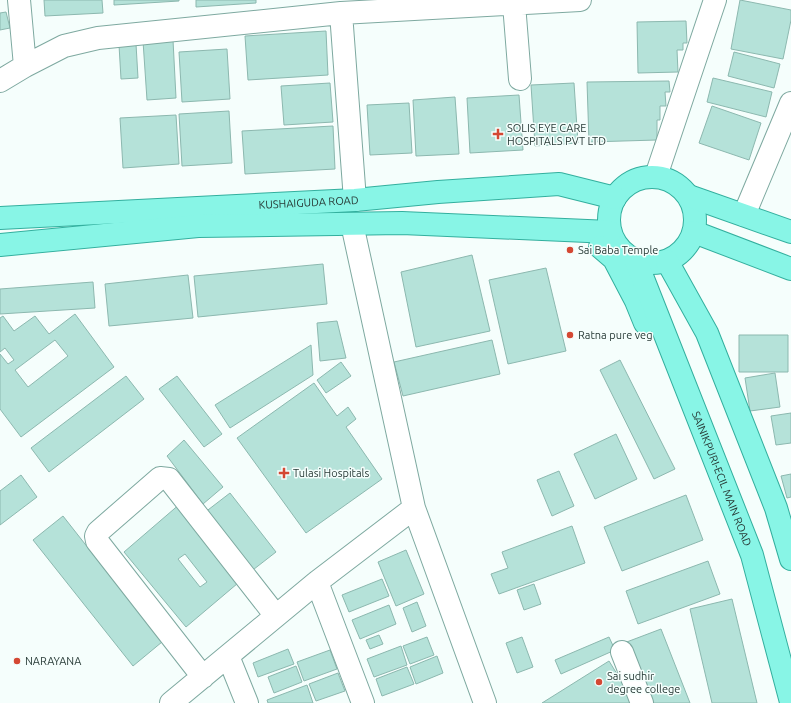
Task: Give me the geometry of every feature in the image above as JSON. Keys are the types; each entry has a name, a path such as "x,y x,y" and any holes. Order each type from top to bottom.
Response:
{"main road":[{"path":"656,176 669,180 680,186 689,196 694,207 696,220 694,232 684,250 679,255 657,264 636,261 625,254 616,244 610,232 609,220 610,208 622,188 632,181 644,177 656,176"},
{"name":"KUSHAIGUDA ROAD","path":"0,218 355,200 438,192 559,184 615,198"},
{"path":"689,196 791,232"},
{"name":"KUSHAIGUDA ROAD","path":"0,245 198,226 402,223 610,232"},
{"path":"566,230 588,236 614,259 636,301 667,380 695,409"},
{"path":"694,232 791,269"},
{"name":"SAINIKPURI-ECIL MAIN ROAD","path":"636,261 752,555 791,702"},
{"path":"667,261 707,333 776,508 791,559"}],"street":[{"path":"19,0 25,66"},
{"path":"0,81 64,46 98,38 341,13 580,0"},
{"path":"656,176 715,0"},
{"path":"514,4 520,79"},
{"path":"341,13 355,200"},
{"path":"744,215 791,103"},
{"path":"352,224 414,508 485,703"},
{"path":"203,677 97,541 96,536 98,532 160,478 169,479 276,616"},
{"path":"171,703 318,582 414,508"},
{"path":"318,582 363,703"},
{"path":"622,652 642,703"},
{"path":"228,656 247,703"}],"building":[{"path":"44,0 102,0 103,13 45,16"},
{"path":"114,0 179,0 179,1 114,5"},
{"path":"196,0 256,0 256,3 196,7"},
{"path":"740,0 791,10 791,20 783,59 731,49"},
{"path":"6,12 10,28 0,30 0,13"},
{"path":"686,21 687,43 683,43 683,50 677,50 678,72 638,73 637,22"},
{"path":"326,31 328,75 248,80 245,36"},
{"path":"173,40 176,98 147,100 143,41"},
{"path":"136,44 138,78 121,79 119,45"},
{"path":"227,49 230,99 182,102 179,52"},
{"path":"734,52 780,64 774,88 728,76"},
{"path":"713,78 772,92 766,117 707,102"},
{"path":"669,81 670,92 665,92 666,106 660,106 660,120 657,120 657,140 589,142 587,82"},
{"path":"330,83 333,122 284,125 281,86"},
{"path":"574,83 578,143 535,146 531,85"},
{"path":"519,95 523,150 470,153 467,98"},
{"path":"455,97 459,154 416,156 413,100"},
{"path":"409,103 412,153 370,155 367,105"},
{"path":"712,106 761,123 749,160 699,143"},
{"path":"229,111 232,163 182,166 179,114"},
{"path":"176,115 179,164 123,168 120,118"},
{"path":"333,126 335,169 245,174 242,131"},
{"path":"472,255 490,331 416,347 401,272"},
{"path":"323,264 327,304 198,317 194,276"},
{"path":"546,268 566,351 508,364 489,280"},
{"path":"188,275 193,318 109,326 105,284"},
{"path":"93,282 95,308 0,314 0,289"},
{"path":"75,314 114,367 21,437 0,409 0,354 8,364 14,360 5,348 0,352 0,318 3,316 14,331 35,316 49,334","holes":["55,340 68,356 28,387 15,370"]},
{"path":"337,321 346,358 320,361 317,323"},
{"path":"739,335 788,335 788,372 739,372"},
{"path":"492,340 500,374 403,396 394,362"},
{"path":"311,345 313,375 230,428 215,405"},
{"path":"620,360 675,469 654,479 600,370"},
{"path":"341,362 351,376 326,393 317,380"},
{"path":"775,373 780,407 750,411 745,378"},
{"path":"126,376 144,399 49,472 31,448"},
{"path":"177,376 222,434 204,447 159,389"},
{"path":"314,383 337,416 348,407 356,419 346,427 382,479 306,533 237,438"},
{"path":"791,413 791,443 776,445 771,416"},
{"path":"616,434 637,479 595,499 574,454"},
{"path":"184,440 223,487 203,504 167,456"},
{"path":"559,471 574,506 552,516 537,480"},
{"path":"791,474 791,497 787,498 781,476"},
{"path":"21,475 37,497 0,525 0,491"},
{"path":"230,493 276,552 249,573 204,513"},
{"path":"686,495 703,540 622,571 604,527"},
{"path":"181,503 244,578 186,627 124,552","holes":["185,554 207,582 200,587 178,559"]},
{"path":"63,516 162,642 133,666 33,540"},
{"path":"572,526 585,563 499,594 491,574 508,568 502,552"},
{"path":"406,550 424,594 396,606 378,562"},
{"path":"708,561 720,594 638,624 626,591"},
{"path":"382,579 389,596 349,612 342,595"},
{"path":"534,584 541,604 524,610 517,590"},
{"path":"732,599 757,703 712,703 690,609"},
{"path":"417,602 426,626 412,632 403,608"},
{"path":"389,605 396,624 360,639 352,620"},
{"path":"661,629 690,703 648,703 624,643"},
{"path":"379,635 383,644 370,649 366,640"},
{"path":"427,637 434,655 410,664 403,646"},
{"path":"522,637 533,667 517,673 506,643"},
{"path":"609,637 615,650 561,674 555,660"},
{"path":"401,646 407,665 374,677 367,659"},
{"path":"288,649 294,664 258,677 253,663"},
{"path":"330,650 337,669 304,681 297,662"},
{"path":"437,656 443,673 416,684 410,667"},
{"name":"Sai sudhir degree college","path":"609,661 635,703 542,703"},
{"path":"296,666 302,682 274,693 268,677"},
{"path":"407,667 414,684 382,696 376,679"},
{"path":"338,673 345,691 316,701 309,684"},
{"path":"307,685 313,703 268,703 267,700"}],"place":[{"name":"SOLIS EYE CARE HOSPITALS PVT LTD","path":"498,134"},
{"name":"Sai Baba Temple","path":"570,250"},
{"name":"Ratna pure veg","path":"570,335"},
{"name":"Tulasi Hospitals","path":"284,473"},
{"name":"NARAYANA","path":"17,661"},
{"name":"Sai sudhir degree college","path":"599,682"}]}
